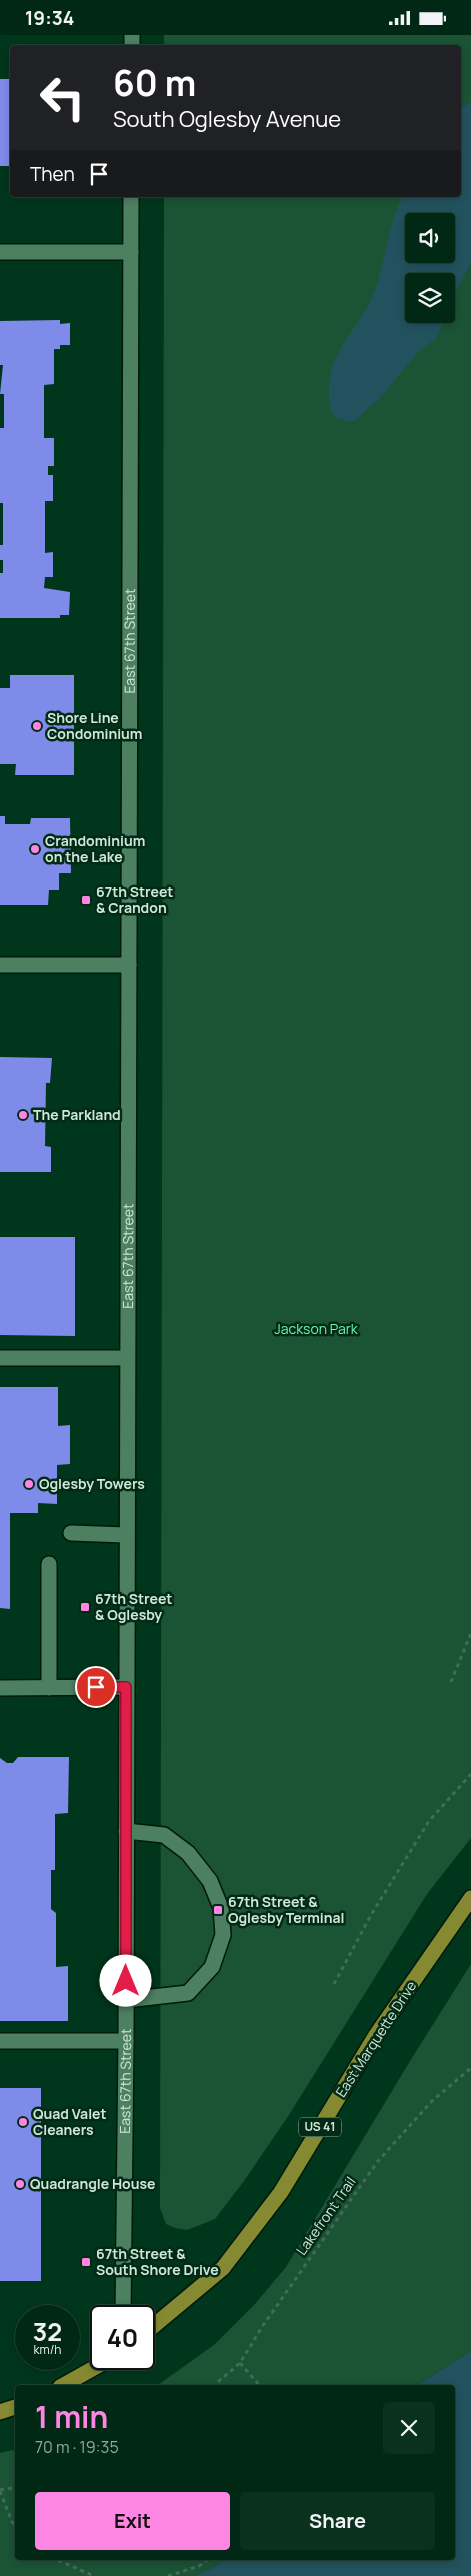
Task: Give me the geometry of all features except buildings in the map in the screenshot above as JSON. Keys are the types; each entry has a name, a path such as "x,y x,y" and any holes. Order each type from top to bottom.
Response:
{"main road":[{"name":"East Marquette Drive","path":"155,2325 223,2268 275,2200 376,2035 471,1898"},
{"path":"64,2385 90,2370"},
{"path":"0,2412 15,2407"}],"street":[{"name":"East 67th Street","path":"123,2305 126,2041 131,197"},
{"path":"0,252 131,252"},
{"path":"0,965 129,965"},
{"path":"0,1358 127,1357"},
{"path":"71,1533 126,1535"},
{"path":"49,1564 49,1688"},
{"path":"0,1688 126,1687"},
{"path":"126,1831 164,1835 188,1853 210,1881 221,1908 223,1935 212,1967 188,1993 126,1999"},
{"path":"0,2041 126,2041"}],"path":[{"path":"451,1681 471,1633"},
{"path":"334,1984 370,1915 429,1821 471,1774"},
{"name":"Lakefront Trail","path":"214,2385 240,2363 262,2327 378,2161 432,2101 471,2068"},
{"path":"240,2363 258,2385"},
{"path":"15,2488 0,2490 12,2522 15,2525"},
{"path":"58,2560 94,2576"},
{"path":"168,2576 199,2566 207,2560"}],"green space":[{"name":"Jackson Park","path":"164,35 471,35 471,1838 427,1894 287,2118 244,2181 215,2219 187,2230 166,2224 160,2208 164,197 461,197 461,45 164,45"},
{"path":"471,1964 471,2351 417,2385 158,2385 214,2345 255,2304 286,2267 410,2061"},
{"path":"15,2449 15,2560 226,2560 195,2576 0,2576 0,2453"}],"water":[{"path":"471,102 471,263 455,294 455,273 405,273 405,323 443,323 436,339 421,349 381,397 353,422 335,418 330,407 329,389 335,360 375,290 394,218 403,197 461,197 461,108"},
{"path":"471,2351 471,2576 195,2576 226,2560 455,2560 455,2385 417,2385"}],"place":[{"name":"Shore Line Condominium","path":"37,726"},
{"name":"Crandominium on the Lake","path":"35,849"},
{"name":"67th Street & Crandon","path":"86,900"},
{"name":"The Parkland","path":"23,1115"},
{"name":"Oglesby Towers","path":"29,1484"},
{"name":"67th Street & Oglesby","path":"85,1607"},
{"name":"67th Street & Oglesby Terminal","path":"218,1910"},
{"name":"Quad Valet Cleaners","path":"23,2122"},
{"name":"Quadrangle House","path":"20,2184"},
{"name":"67th Street & South Shore Drive","path":"86,2262"}],"route":[{"path":"96,1687 126,1687 126,1981"}]}
